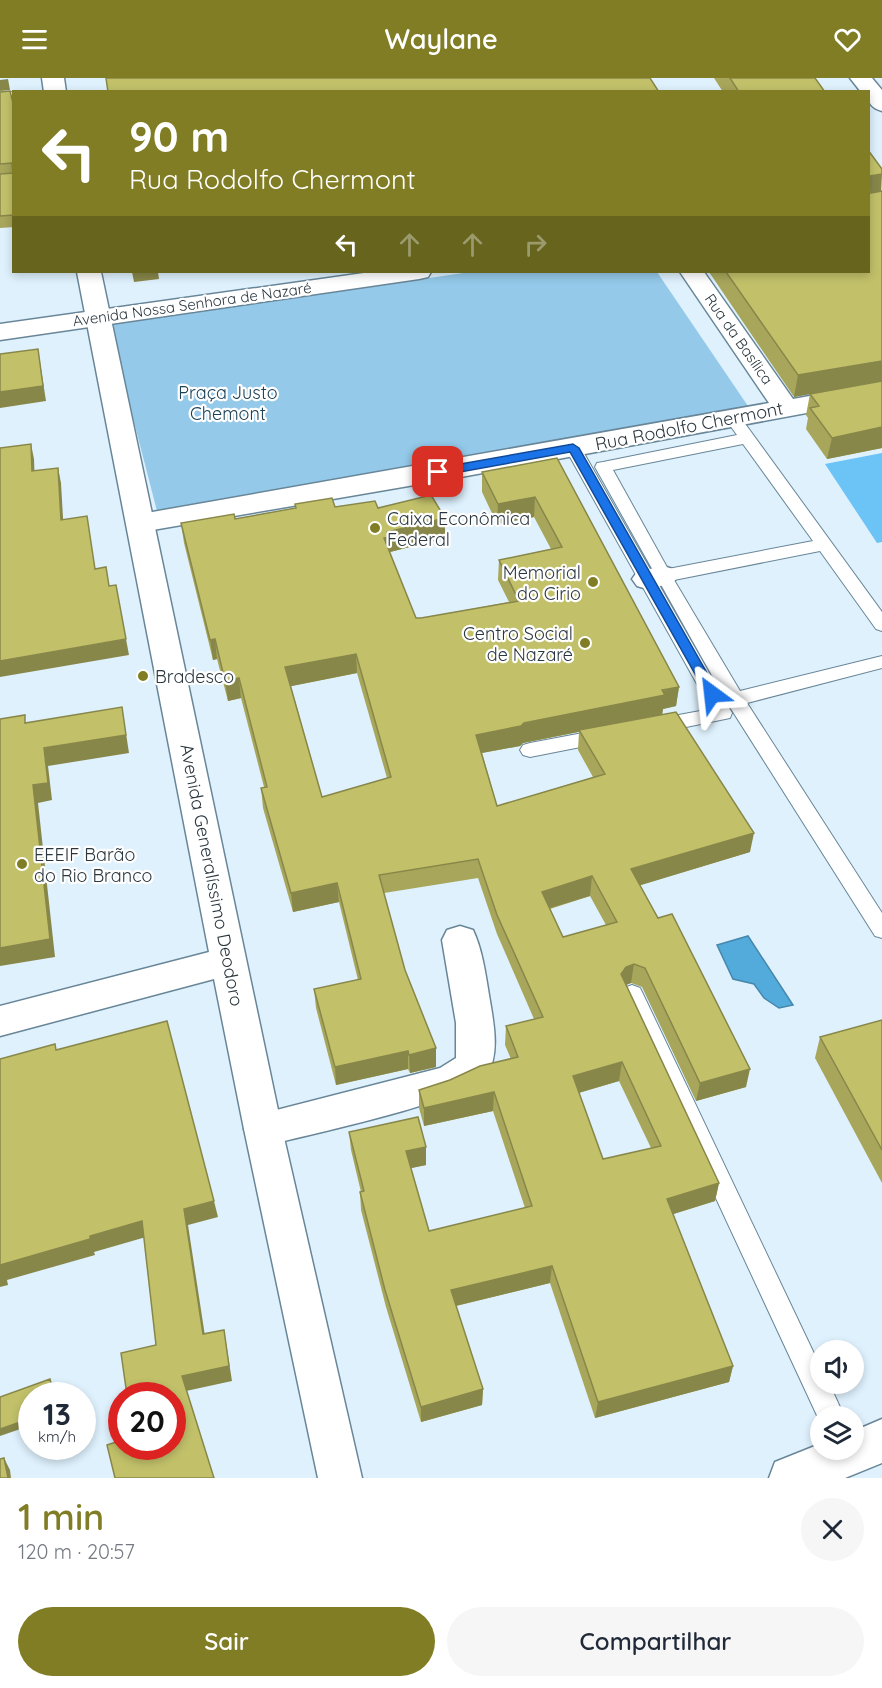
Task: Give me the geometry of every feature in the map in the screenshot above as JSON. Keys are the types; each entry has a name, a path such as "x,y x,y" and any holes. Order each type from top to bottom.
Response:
{"street":[{"path":"861,78 882,104"},
{"name":"Avenida Generalíssimo Deodoro","path":"88,273 263,1129 340,1478"},
{"name":"Avenida Nossa Senhora de Nazaré","path":"0,332 378,274 398,273"},
{"name":"Rua da Basílica","path":"693,273 785,407"},
{"name":"Rua Rodolfo Chermont","path":"141,523 573,448 739,428 785,407 882,391"},
{"path":"263,1129 441,1084 468,1071 475,1058 475,1041 459,940"},
{"path":"0,1021 229,961"},
{"path":"791,1478 832,1460"}],"lane":[{"path":"644,728 723,713 655,578 603,467 739,428 882,625"},
{"path":"573,448 882,930"},
{"path":"655,578 824,545"},
{"path":"735,699 882,662"},
{"path":"530,750 621,733"},
{"path":"632,994 826,1406"}],"green space":[{"name":"Praça Justo Chemont","path":"463,273 658,273 750,409 157,511 109,325"}],"shaded area":[{"path":"882,453 882,542 877,543 825,464"},
{"path":"748,936 793,1005 779,1008 764,998 754,984 733,979 717,945"}],"building":[{"path":"106,78 650,78 658,90 108,90"},
{"path":"730,78 815,78 824,90 738,90"},
{"path":"10,91 12,99 12,163 0,164 0,92"},
{"path":"870,153 882,169 882,174 870,176"},
{"path":"12,173 12,215 0,216 0,174"},
{"path":"870,176 871,193 882,191 882,361 798,375 727,273 870,273"},
{"path":"38,349 43,386 0,392 0,354"},
{"path":"882,381 882,427 832,438 810,408 819,406 810,394"},
{"path":"31,444 32,471 58,468 61,520 87,516 95,569 106,567 109,586 116,585 126,639 0,661 0,448"},
{"path":"557,458 679,687 662,690 665,695 524,723 521,726 476,735 497,806 605,774 579,730 676,712 754,833 631,869 658,918 672,914 750,1069 700,1083 645,968 634,964 626,967 621,974 719,1183 667,1199 733,1366 598,1402 552,1266 451,1290 483,1389 421,1407 385,1290 360,1192 364,1191 349,1132 418,1117 426,1147 406,1151 429,1231 532,1206 494,1092 424,1108 419,1090 450,1080 480,1066 518,1057 506,1026 543,1017 497,915 478,859 379,875 405,970 436,1048 409,1055 408,1051 335,1067 314,989 361,979 337,883 291,893 261,788 267,787 239,678 225,681 215,639 210,640 181,523 234,514 235,519 296,508 295,504 332,498 335,507 375,501 378,508 431,495 445,518 387,532 389,537 384,538 416,618 519,601 499,560 562,547 535,497 498,504 482,472","holes":["356,654 391,777 322,797 285,667","592,876 617,922 563,937 542,892","622,1062 661,1146 603,1159 573,1076"]},
{"path":"122,707 126,735 44,748 48,783 33,785 50,939 0,948 0,719 25,715 25,723"},
{"path":"882,1020 882,1150 820,1037"},
{"path":"167,1021 214,1201 184,1209 203,1334 224,1330 229,1366 182,1376 184,1382 125,1382 121,1353 156,1345 142,1221 90,1236 90,1239 0,1265 0,1059 55,1044 56,1050"},
{"path":"186,1389 214,1478 115,1478 111,1460 186,1460"},
{"path":"18,1391 18,1423 0,1429 0,1397"},
{"path":"4,1458 8,1478 0,1478 0,1459"}],"place":[{"name":"Caixa Econômica Federal","path":"375,528"},
{"name":"Memorial do Cirio","path":"593,582"},
{"name":"Centro Social de Nazaré","path":"585,643"},
{"name":"Bradesco","path":"143,676"},
{"name":"EEEIF Barão do Rio Branco","path":"22,864"}],"route":[{"path":"438,472 573,448 712,694"}]}
